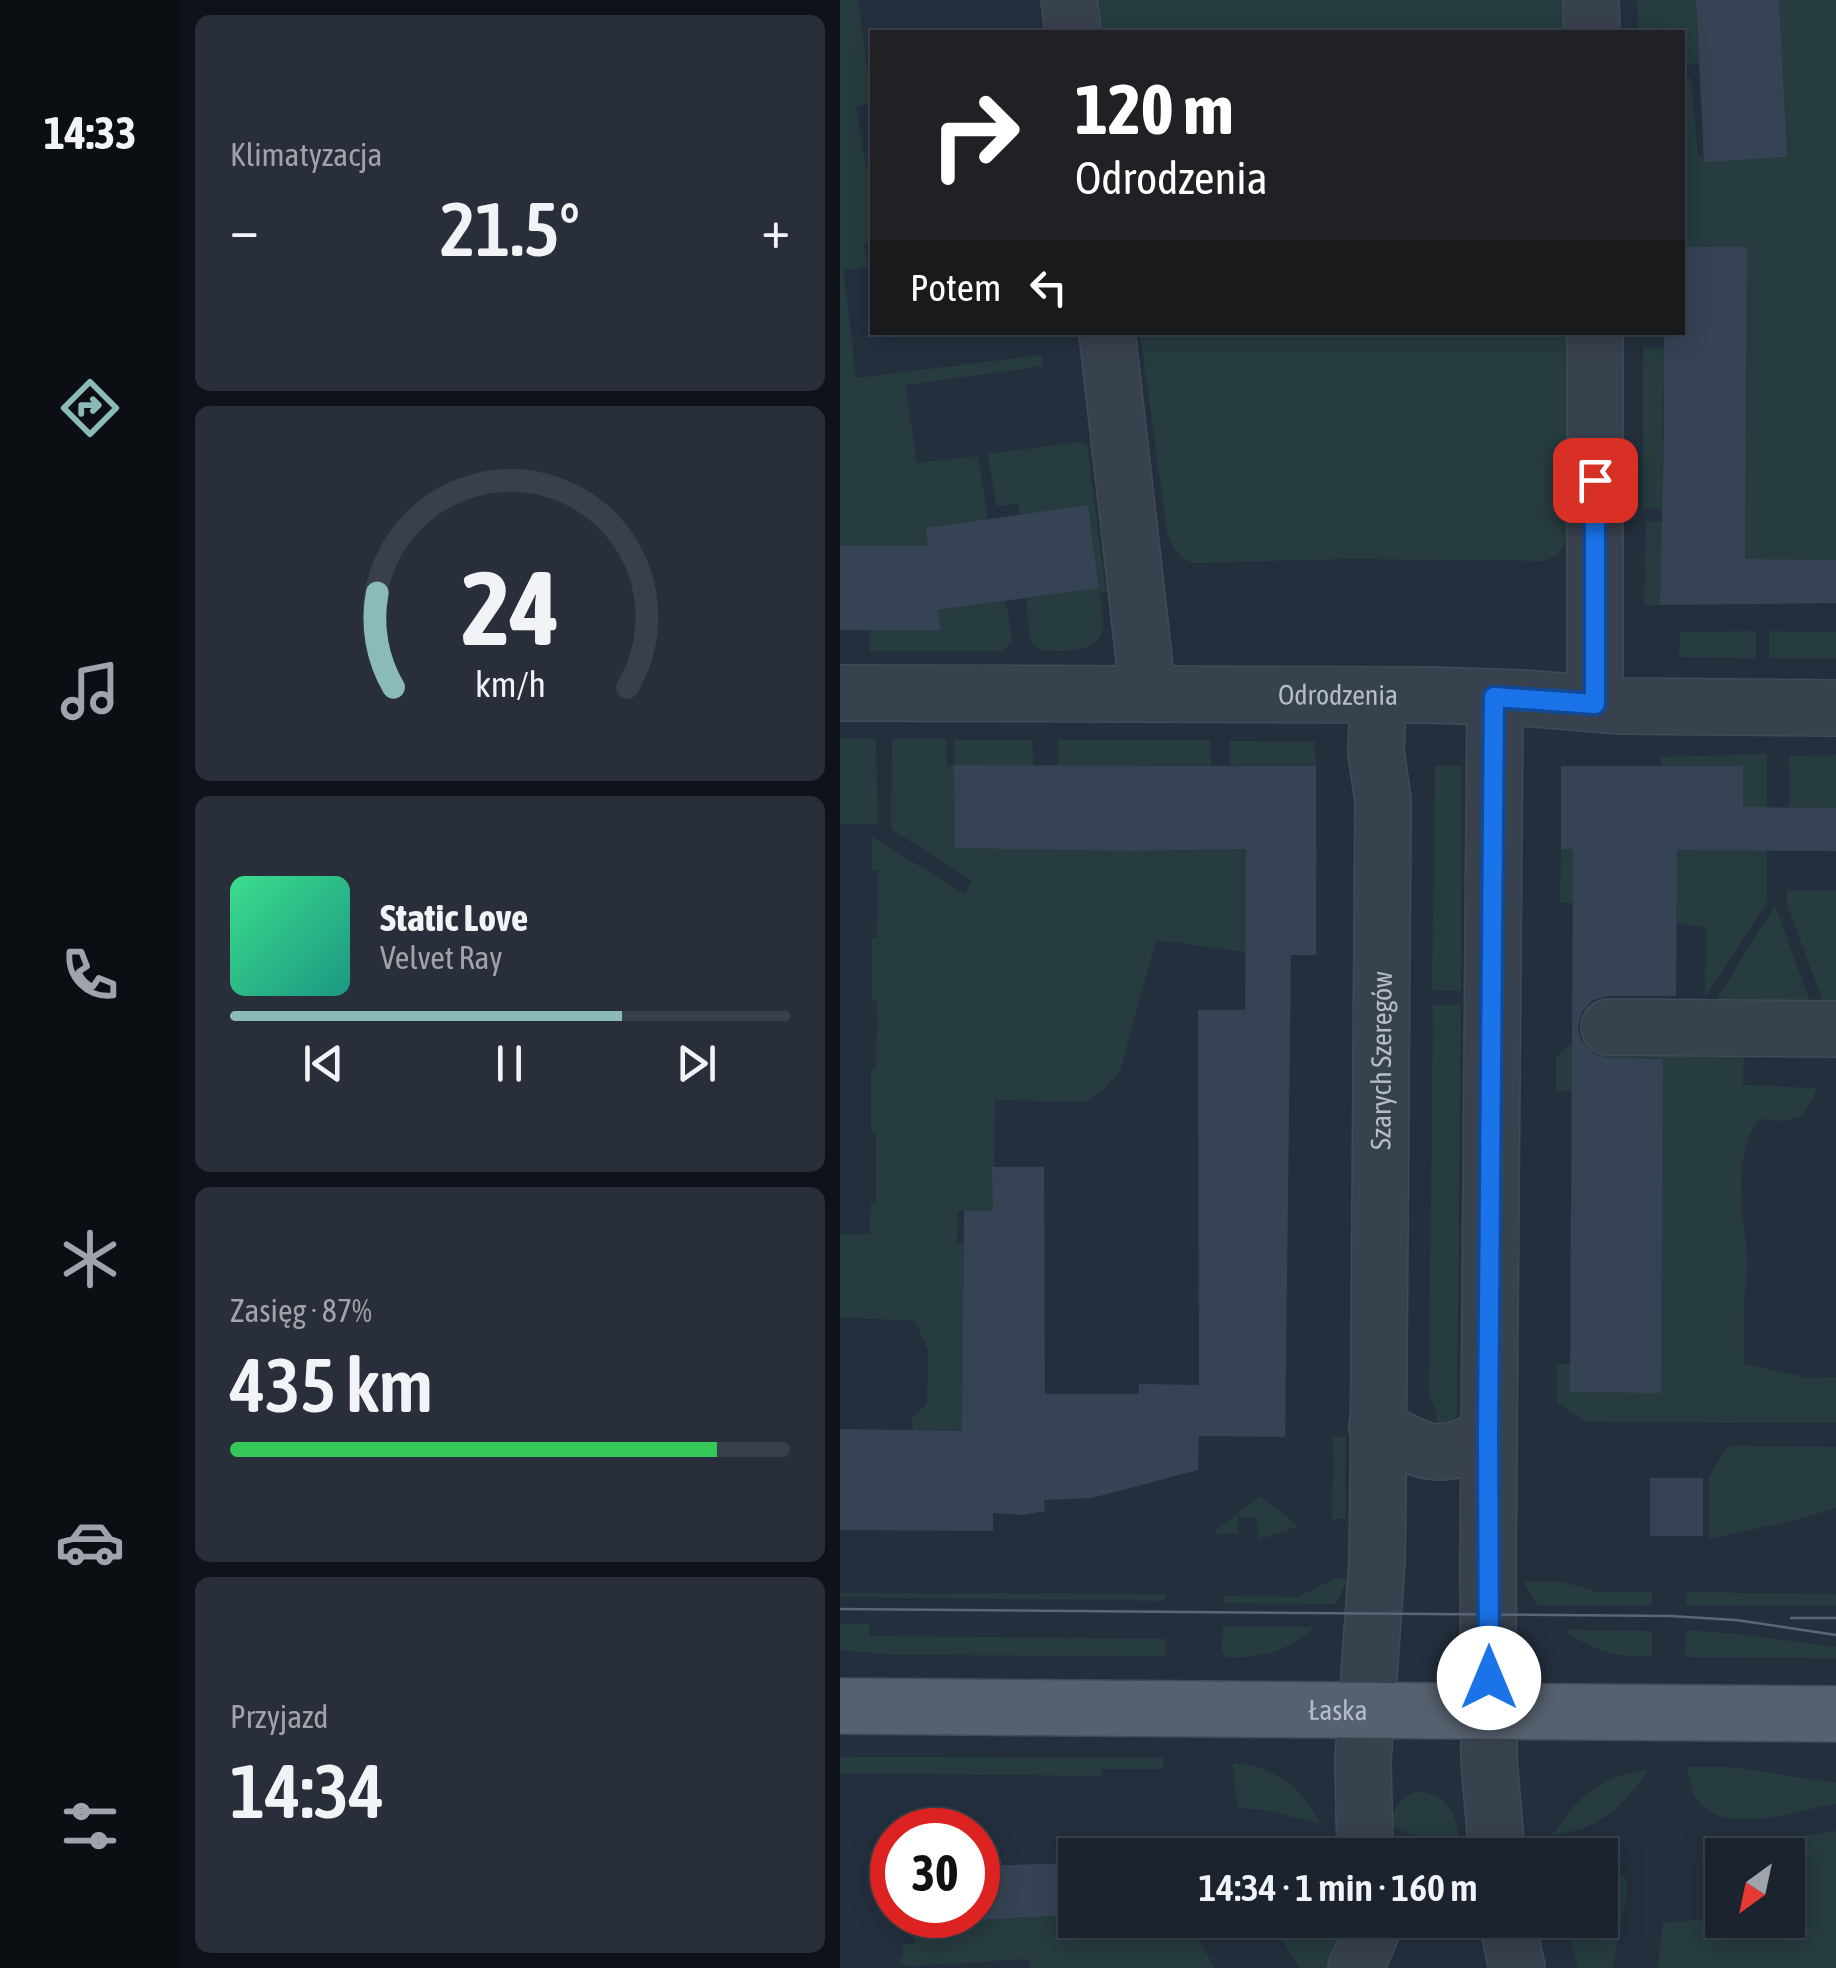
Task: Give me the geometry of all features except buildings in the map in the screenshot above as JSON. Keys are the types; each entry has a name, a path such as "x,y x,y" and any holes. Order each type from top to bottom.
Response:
{"main road":[{"name":"Łaska","path":"840,1706 1836,1714"}],"street":[{"path":"1070,0 1073,30"},
{"path":"1591,0 1592,30"},
{"path":"1107,335 1148,694"},
{"path":"1595,704 1596,335"},
{"name":"Odrodzenia","path":"840,693 1378,695 1494,697 1645,707 1836,708"},
{"name":"Szarych Szeregów","path":"1365,1838 1363,1760 1377,1562 1384,800 1376,752 1378,695"},
{"path":"1494,697 1488,1434 1489,1760 1495,1838"},
{"path":"1609,1027 1836,1029"},
{"path":"1378,1426 1422,1450 1444,1452 1468,1447 1488,1434"},
{"path":"1356,1968 1368,1938"},
{"path":"1377,1938 1380,1968"},
{"path":"1511,1938 1517,1968"}],"green space":[{"path":"840,0 858,0 870,88 870,103 856,106 866,167 870,168 870,242 864,244 868,267 844,271 856,378 1041,355 1043,366 905,385 917,463 978,456 988,520 928,546 840,546"},
{"path":"1096,0 1566,0 1566,30 1100,30"},
{"path":"1637,0 1696,0 1699,63 1685,64 1685,30 1638,30"},
{"path":"1779,0 1836,0 1836,560 1745,604 1747,247 1685,247 1685,78 1691,78 1698,157 1705,162"},
{"path":"1140,335 1568,335 1569,529 1564,546 1554,557 1542,561 1349,559 1194,563 1176,551 1167,531"},
{"path":"1643,346 1664,348 1662,509 1643,508"},
{"path":"1087,444 1106,592 1100,593 1103,627 1095,643 1087,647 1039,650 1030,640 1026,598 1099,587 1088,506 1020,515 1018,504 996,506 988,454"},
{"path":"1646,520 1662,522 1660,605 1644,605"},
{"path":"1006,601 1012,642 1002,651 870,651 870,630 940,630 938,610"},
{"path":"1756,631 1756,658 1679,657 1680,632"},
{"path":"1769,631 1836,632 1836,658 1769,658"},
{"path":"840,739 876,739 878,824 840,824"},
{"path":"892,739 946,739 947,765 954,765 954,740 1032,740 1034,765 1134,851 1317,848 1316,890 1246,952 1156,940 1120,1071 1103,1091 1087,1102 995,1100 993,1211 958,1211 957,1242 963,1243 963,1350 992,1431 913,1430 912,1418 927,1404 928,1350 915,1321 840,1317 840,1234 870,1234 871,1202 876,1202 871,1070 876,1069 877,1000 872,999 872,938 877,938 878,870 872,870 872,837 965,894 972,881 891,829"},
{"path":"1058,740 1210,740 1211,765 1058,766"},
{"path":"1230,741 1315,742 1316,766 1230,765"},
{"path":"1767,754 1767,902 1705,998 1706,927 1677,924 1677,901 1560,903 1561,849 1742,850 1661,766 1661,757"},
{"path":"1836,755 1836,808 1790,807 1789,756"},
{"path":"1435,766 1462,766 1461,991 1432,990"},
{"path":"1787,891 1836,891 1836,1012 1827,1012 1787,904"},
{"path":"1775,905 1815,1016 1706,1016"},
{"path":"1433,1005 1461,1005 1457,1415 1454,1423 1437,1432 1436,1412 1429,1396"},
{"path":"1579,1038 1744,1038 1743,1085 1818,1088 1803,1115 1785,1121 1758,1119 1744,1153 1744,1364 1810,1378 1836,1377 1836,1423 1585,1422 1557,1403 1557,1364 1570,1364 1661,1392 1662,1062 1572,1091 1556,1091 1556,1057"},
{"path":"1333,1437 1346,1437 1345,1519 1332,1519"},
{"path":"1728,1446 1836,1447 1836,1508 1709,1539 1709,1477"},
{"path":"1259,1496 1299,1526 1258,1540 1257,1517 1238,1517 1238,1533 1216,1534 1216,1530"},
{"path":"1334,1579 1347,1579 1336,1604 1224,1603 1224,1596 1298,1597"},
{"path":"1524,1582 1564,1582 1597,1592 1652,1592 1652,1605 1537,1605"},
{"path":"1687,1592 1836,1594 1836,1606 1686,1605"},
{"path":"840,1593 1166,1594 1165,1601 840,1597"},
{"path":"840,1624 869,1624 870,1636 1166,1639 1166,1656 898,1655 840,1650"},
{"path":"1223,1627 1314,1627 1285,1648 1262,1655 1226,1657 1222,1651"},
{"path":"1565,1630 1652,1631 1652,1656 1606,1652"},
{"path":"1686,1630 1836,1647 1836,1658 1685,1657"},
{"path":"840,1757 1163,1758 1164,1769 1101,1769 1101,1776 840,1773"},
{"path":"1233,1764 1261,1768 1285,1781 1305,1800 1320,1824 1265,1810 1237,1808"},
{"path":"1688,1767 1730,1767 1836,1783 1836,1804 1768,1817 1723,1817 1706,1808 1693,1792"},
{"path":"1649,1769 1609,1814 1584,1828 1553,1835 1572,1809 1593,1790 1618,1777"},
{"path":"1420,1791 1445,1803 1459,1838 1422,1838 1391,1827 1393,1814 1408,1796"},
{"path":"1836,1831 1836,1968 1658,1968 1663,1923 1705,1919 1705,1938 1805,1938 1805,1838 1793,1838"},
{"path":"1620,1873 1628,1884 1613,1968 1578,1968 1570,1938 1618,1938"},
{"path":"1058,1916 1058,1938 1198,1938 1215,1968 1031,1968 1028,1959 912,1966 897,1959 903,1959 902,1944 914,1944 914,1938 1000,1938 1000,1919"},
{"path":"1280,1938 1343,1938 1336,1968 1300,1968"}],"tram line":[{"path":"840,1609 1670,1616 1736,1620 1836,1635"},
{"path":"1791,1618 1836,1618"}],"route":[{"path":"1489,1678 1494,697 1595,704 1595,480"}]}
